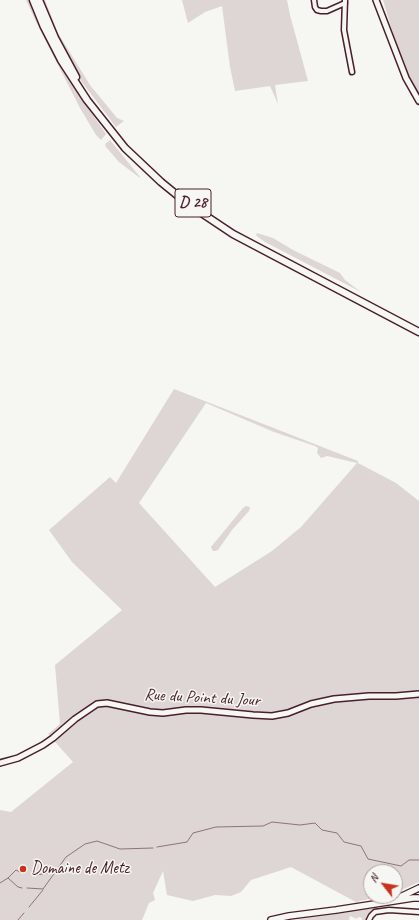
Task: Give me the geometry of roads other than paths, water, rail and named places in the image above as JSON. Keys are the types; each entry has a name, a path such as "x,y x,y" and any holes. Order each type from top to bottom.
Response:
{"main road":[{"name":"D 28","path":"33,0 44,27 58,54 80,90 111,131 154,176 188,204 233,234 419,332"},
{"name":"D 28","path":"39,0 62,52 93,102 121,138 165,181 200,208 232,228 419,328"},
{"path":"403,895 419,888 419,894"},
{"path":"403,900 419,898"},
{"path":"271,920 374,904"}],"street":[{"path":"314,0 315,7 320,11 327,11 345,2 344,30 352,72"},
{"path":"376,0 408,82 419,101"},
{"name":"Rue du Point du Jour","path":"0,763 18,758 42,746 75,719 97,704 107,703 150,712 163,713 201,710 272,716 288,713 311,704 334,699 419,694"},
{"path":"380,912 386,904"},
{"path":"385,911 387,904"},
{"path":"369,920 375,912 389,910 419,912"}],"waterway":[{"path":"157,847 187,842 193,833 216,827 263,826 272,822 300,825 315,823 322,830 337,833 344,842 361,846 368,859 401,866 409,860 419,860"},
{"path":"27,888 43,889 66,857 85,844 97,841 120,849 153,848"},
{"path":"8,878 16,870 20,872"},
{"path":"36,875 55,872"},
{"path":"0,883 8,878 18,887 22,888"},
{"path":"29,907 43,890"},
{"path":"18,920 24,913"}],"place":[{"name":"Domaine de Metz","path":"23,869"}]}
